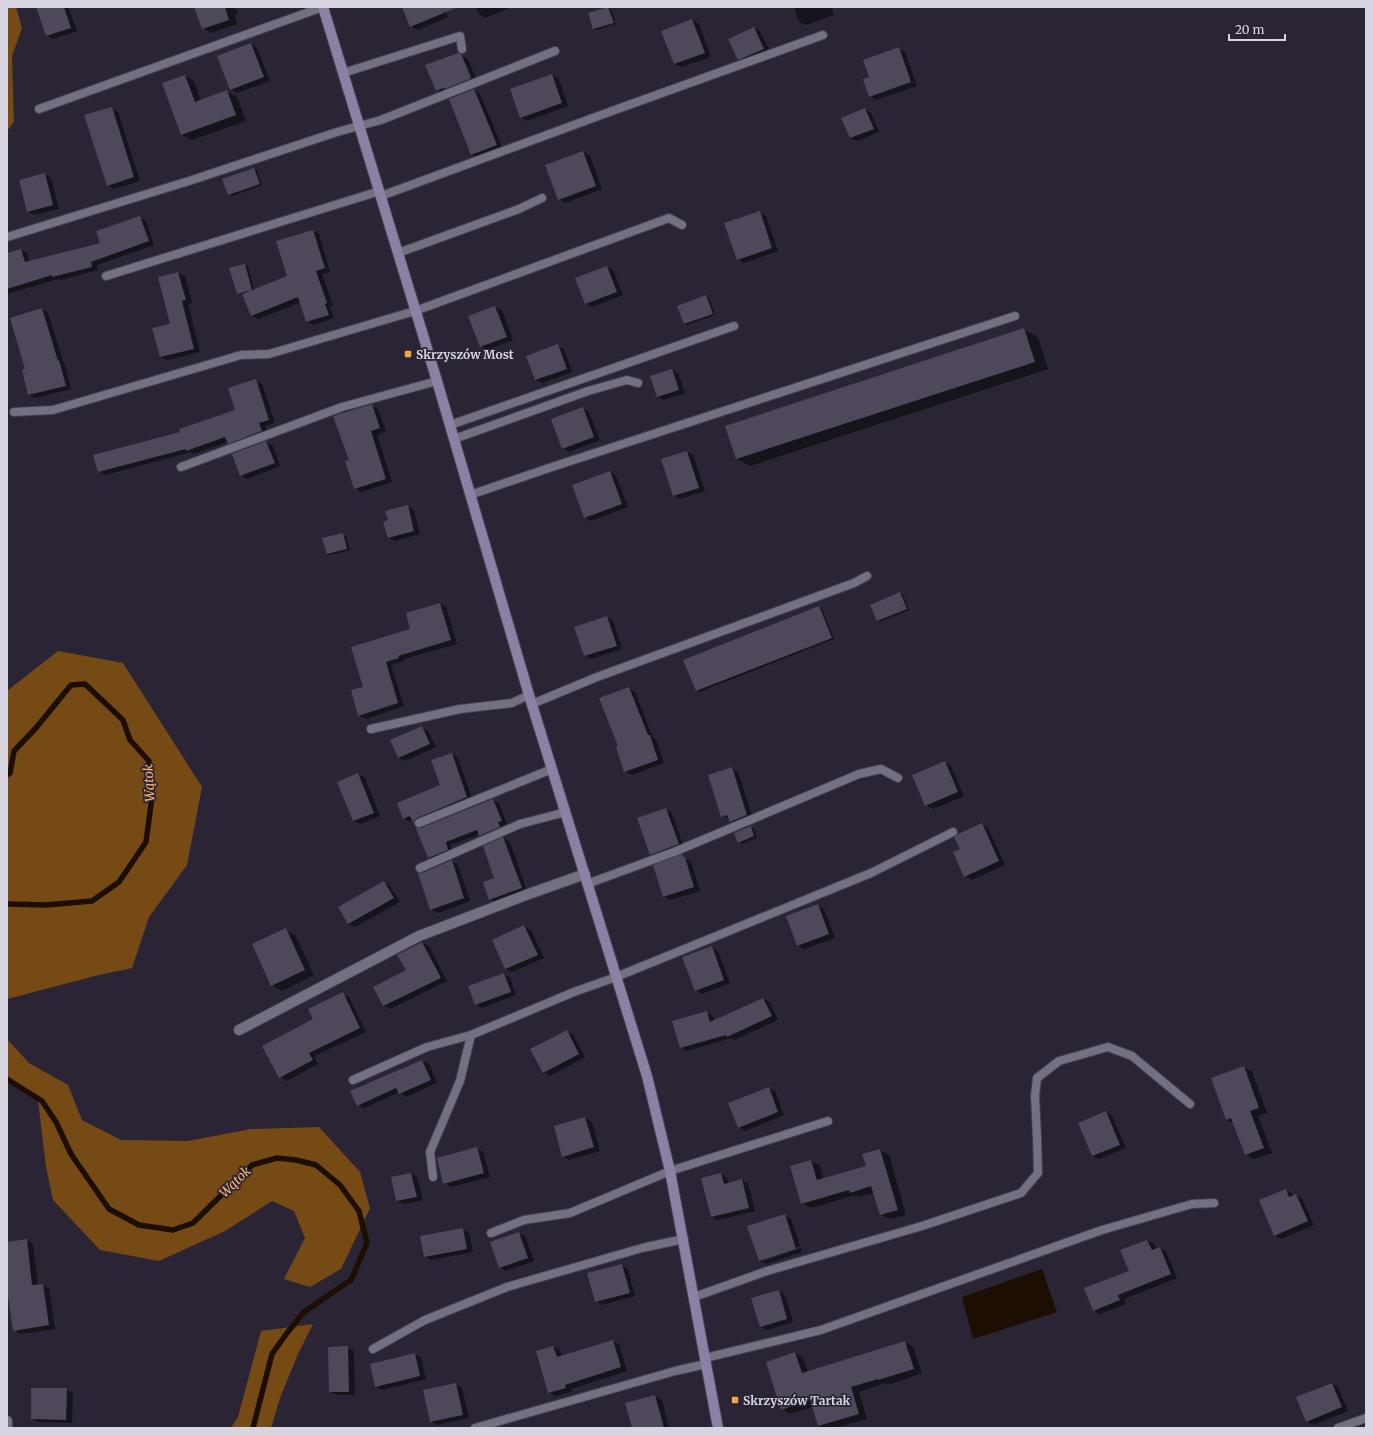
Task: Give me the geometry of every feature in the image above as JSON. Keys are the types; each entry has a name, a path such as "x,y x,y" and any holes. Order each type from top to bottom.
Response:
{"street":[{"path":"323,7 437,381 552,770 647,1076 670,1171 684,1239 718,1428"},
{"path":"239,1030 419,936 526,895 586,879"},
{"path":"7,1421 7,1428"}],"lane":[{"path":"39,109 323,7"},
{"path":"106,276 380,194 823,35"},
{"path":"343,73 460,36 462,49"},
{"path":"7,237 189,181 337,132 381,120 555,51"},
{"path":"398,253 519,209 542,198"},
{"path":"14,412 53,410 241,355 269,354 415,311 669,218 682,225"},
{"path":"470,494 1015,316"},
{"path":"450,425 734,326"},
{"path":"454,439 627,380 638,382"},
{"path":"181,467 342,407 437,381"},
{"path":"371,729 460,709 512,703 531,699 597,677 854,583 867,576"},
{"path":"586,879 674,852 859,774 881,769 898,778"},
{"path":"419,824 552,770"},
{"path":"420,868 520,824 566,812"},
{"path":"353,1080 427,1048 471,1035 871,873 953,832"},
{"path":"433,1177 430,1152 460,1081 471,1035"},
{"path":"694,1297 767,1271 922,1226 1021,1193 1038,1173 1035,1096 1037,1078 1059,1061 1108,1047 1132,1056 1190,1104"},
{"path":"491,1233 524,1220 570,1213 670,1171 828,1121"},
{"path":"475,1428 706,1361 821,1330 1102,1230 1192,1204 1214,1203"},
{"path":"372,1349 425,1320 507,1287 642,1248 684,1239"},
{"path":"1338,1428 1366,1418"}],"shaded area":[{"path":"7,7 16,7 22,28 12,56 14,122 7,131"},
{"path":"58,651 123,663 202,787 187,865 149,917 132,968 7,999 7,691"},
{"path":"7,1039 29,1063 68,1085 82,1120 121,1140 188,1141 251,1129 319,1127 360,1172 370,1208 341,1269 310,1287 284,1279 305,1238 294,1211 272,1201 225,1231 159,1261 100,1250 53,1200 46,1167 38,1100 7,1079"},
{"path":"1042,1269 1057,1312 973,1339 962,1297"},
{"path":"313,1324 298,1354 280,1398 271,1428 231,1428 238,1417 261,1331"}],"building":[{"path":"36,7 64,7 71,28 46,36"},
{"path":"194,7 225,7 229,20 202,29"},
{"path":"402,7 458,7 410,27"},
{"path":"608,7 614,23 593,29 588,13"},
{"path":"692,19 705,53 674,64 661,31"},
{"path":"754,27 764,49 738,60 728,39"},
{"path":"251,43 264,77 230,90 217,56"},
{"path":"899,47 911,82 869,97 863,79 869,77 863,60"},
{"path":"458,53 461,54 471,77 470,79 436,91 425,65"},
{"path":"552,74 562,103 520,118 510,89"},
{"path":"185,75 195,102 227,90 236,115 181,135 162,83"},
{"path":"474,89 497,145 471,155 449,99"},
{"path":"112,107 134,177 107,186 84,115"},
{"path":"865,108 874,129 850,138 841,118"},
{"path":"583,151 596,186 558,200 545,165"},
{"path":"254,168 260,184 228,195 222,179"},
{"path":"45,173 53,205 27,212 19,180"},
{"path":"760,211 772,248 737,260 724,223"},
{"path":"140,216 149,241 91,262 92,267 52,277 52,275 7,289 7,253 21,249 25,262 100,243 96,231"},
{"path":"313,230 325,268 316,271 327,303 325,304 329,315 306,322 298,297 251,316 242,294 287,276 276,241"},
{"path":"245,264 252,290 237,294 229,268"},
{"path":"607,266 617,292 585,304 575,278"},
{"path":"178,272 186,300 182,301 194,349 160,357 152,328 170,324 158,277"},
{"path":"706,295 713,314 684,324 677,306"},
{"path":"495,306 507,337 480,347 468,316"},
{"path":"42,308 66,386 28,395 22,370 25,369 10,318"},
{"path":"1024,328 1035,362 736,459 725,426"},
{"path":"558,344 567,369 535,380 526,356"},
{"path":"672,369 679,390 657,397 650,376"},
{"path":"256,379 269,420 259,423 262,431 228,444 225,437 186,451 186,449 98,472 93,455 180,432 179,429 235,410 228,388"},
{"path":"372,404 380,428 371,431 386,479 354,489 345,461 349,460 333,416"},
{"path":"583,407 594,437 562,449 551,419"},
{"path":"266,441 275,463 240,476 232,454"},
{"path":"687,451 699,488 673,496 661,459"},
{"path":"610,471 622,504 584,518 572,485"},
{"path":"408,505 414,531 388,538 383,522 388,520 385,511"},
{"path":"343,533 347,549 327,554 322,538"},
{"path":"900,592 907,609 877,621 870,605"},
{"path":"440,603 451,640 398,656 399,658 386,662 398,703 358,716 351,690 363,687 351,647 410,629 406,613"},
{"path":"819,606 832,638 696,691 683,660"},
{"path":"607,616 617,646 584,656 574,627"},
{"path":"629,687 648,735 650,735 658,760 624,772 616,747 618,746 599,698"},
{"path":"422,726 430,744 398,758 390,740"},
{"path":"452,753 467,797 417,818 414,820 414,824 410,816 403,819 397,803 440,785 431,760"},
{"path":"945,761 958,792 925,806 912,775"},
{"path":"732,767 747,815 730,822 727,815 721,817 708,775"},
{"path":"358,773 374,813 353,821 337,782"},
{"path":"493,799 502,821 498,822 500,827 479,836 477,830 446,842 448,850 428,858 415,826 421,828"},
{"path":"666,808 679,844 650,855 637,818"},
{"path":"982,823 999,861 964,877 953,852 960,849 954,837"},
{"path":"751,826 754,836 738,843 734,833"},
{"path":"503,837 522,888 489,900 483,882 494,878 483,846"},
{"path":"682,854 684,858 685,857 694,887 663,897 653,865"},
{"path":"452,860 464,898 430,910 418,873 422,873"},
{"path":"384,881 394,898 348,924 338,907"},
{"path":"818,904 829,934 797,946 786,916"},
{"path":"524,925 538,955 505,969 492,940"},
{"path":"286,928 305,970 271,986 252,944"},
{"path":"422,942 441,978 383,1006 373,987 406,970 397,955"},
{"path":"712,946 724,980 695,991 682,957"},
{"path":"504,973 511,992 475,1005 468,986"},
{"path":"343,992 360,1028 309,1053 313,1060 279,1078 262,1046 313,1019 308,1009"},
{"path":"763,998 772,1016 727,1037 726,1035 680,1048 672,1021 707,1011 710,1022"},
{"path":"567,1030 579,1054 543,1073 530,1049"},
{"path":"422,1060 431,1080 399,1094 396,1088 357,1106 350,1091"},
{"path":"1244,1066 1259,1108 1250,1111 1264,1148 1245,1155 1231,1118 1226,1120 1211,1078"},
{"path":"769,1087 778,1112 738,1128 728,1103"},
{"path":"1106,1111 1120,1145 1092,1156 1078,1123"},
{"path":"585,1117 594,1147 562,1157 554,1126"},
{"path":"477,1147 484,1173 443,1184 437,1158"},
{"path":"880,1149 898,1210 880,1215 871,1186 850,1193 849,1190 801,1204 790,1166 811,1160 817,1180 866,1166 862,1154"},
{"path":"411,1173 417,1197 396,1201 391,1177"},
{"path":"721,1173 724,1184 742,1179 749,1208 711,1217 701,1178"},
{"path":"1286,1189 1289,1197 1296,1194 1308,1221 1274,1236 1259,1200"},
{"path":"785,1214 796,1249 759,1261 747,1226"},
{"path":"463,1228 467,1249 424,1257 420,1236"},
{"path":"519,1232 528,1258 499,1268 490,1242"},
{"path":"27,1239 32,1285 43,1284 49,1325 13,1331 7,1289 7,1242"},
{"path":"1147,1240 1152,1250 1160,1247 1171,1274 1118,1295 1120,1300 1093,1311 1084,1288 1129,1271 1120,1250"},
{"path":"622,1264 630,1293 595,1302 587,1273"},
{"path":"779,1290 787,1319 760,1327 751,1298"},
{"path":"613,1340 621,1367 565,1385 566,1388 548,1393 536,1351 553,1346 557,1357"},
{"path":"905,1341 914,1369 851,1387 859,1414 818,1426 810,1400 781,1410 766,1362 795,1352 802,1373"},
{"path":"348,1346 349,1392 329,1392 328,1347"},
{"path":"415,1353 420,1376 375,1387 370,1364"},
{"path":"456,1383 463,1415 430,1422 423,1390"},
{"path":"1332,1383 1342,1407 1306,1422 1296,1397"},
{"path":"31,1388 67,1388 66,1420 31,1419"},
{"path":"655,1395 664,1428 632,1428 625,1403"}],"waterway":[{"name":"Wątok","path":"7,775 10,773 14,751 35,729 71,685 85,684 123,720 130,740 149,761 152,797 146,842 119,882 92,901 46,905 7,904"},
{"name":"Wątok","path":"7,1079 42,1101 56,1122 71,1154 109,1209 139,1225 173,1230 193,1223 252,1165 277,1158 296,1160 316,1165 340,1185 359,1211 367,1243 351,1280 304,1312 272,1354 253,1428"}],"place":[{"name":"Skrzyszów Most","path":"408,354"},
{"name":"Skrzyszów Tartak","path":"735,1400"}]}
